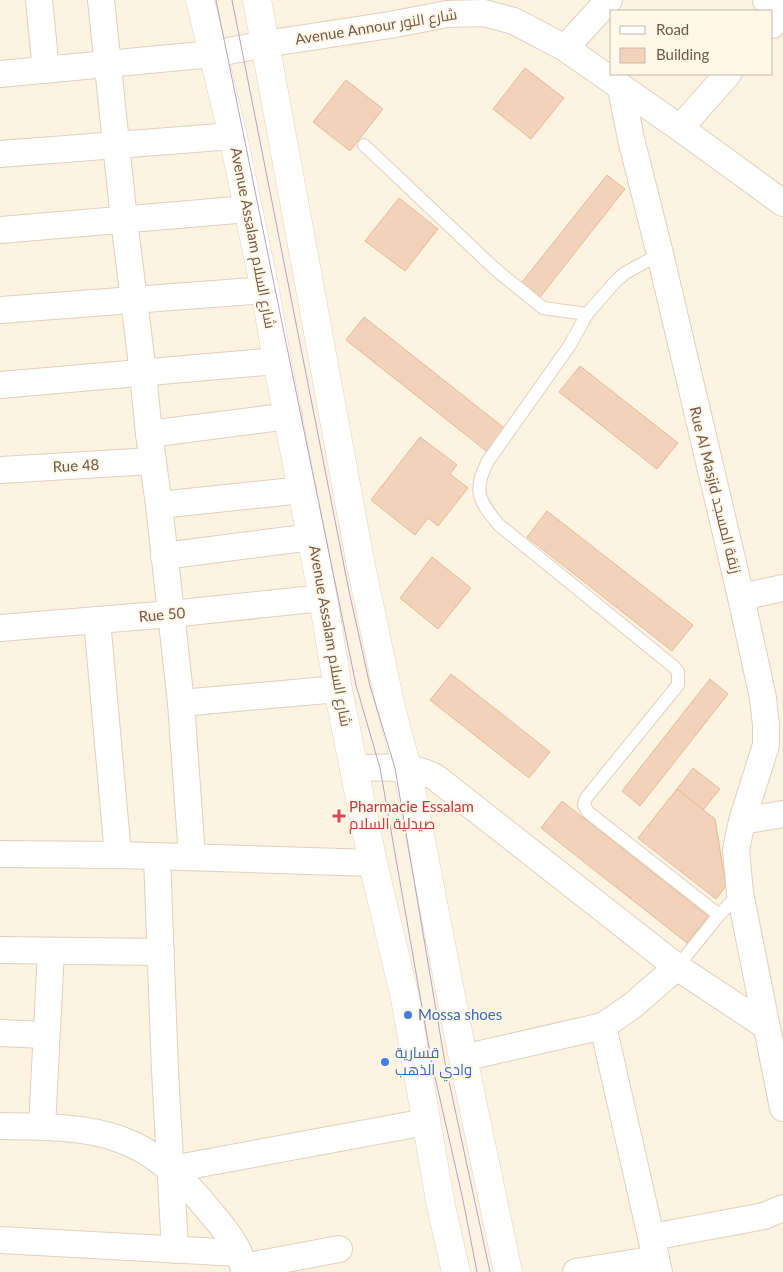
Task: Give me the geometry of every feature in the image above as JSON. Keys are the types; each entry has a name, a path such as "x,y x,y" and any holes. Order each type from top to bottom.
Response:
{"main road":[{"name":"Avenue Assalam شارع السلام","path":"200,0 234,136 265,290 312,537 338,689 373,862 404,998 441,1206 456,1272"},
{"path":"257,0 360,561 407,768 463,1058 508,1272"}],"street":[{"path":"39,0 46,70"},
{"path":"101,0 124,220 181,703 192,857"},
{"path":"565,48 609,0"},
{"path":"766,0 779,11 778,17 773,24"},
{"name":"Avenue Annour شارع النور","path":"0,74 213,54 447,14 484,13 514,21 565,48 783,203"},
{"path":"680,128 727,75"},
{"name":"Rue Al Masjid زنقة المسجد","path":"621,88 631,139 741,597 763,698 766,745 742,821 736,850 740,893 783,1108"},
{"path":"0,154 234,136"},
{"path":"0,230 248,209"},
{"path":"0,310 265,290"},
{"path":"0,385 277,361"},
{"path":"149,434 288,416"},
{"name":"Rue 48","path":"0,470 153,461"},
{"path":"159,505 303,490"},
{"path":"164,556 312,537"},
{"path":"741,597 783,588"},
{"name":"Rue 50","path":"0,628 171,614 323,598"},
{"path":"97,620 118,855"},
{"path":"181,703 338,689"},
{"path":"354,768 407,768 426,773 443,783 677,967 766,1026"},
{"path":"742,821 783,814"},
{"path":"0,854 118,855 373,862"},
{"path":"157,856 165,1071 172,1169 175,1250"},
{"path":"0,950 161,952"},
{"path":"42,1126 51,951"},
{"path":"463,1058 604,1026 632,1006 677,967"},
{"path":"604,1026 655,1256"},
{"path":"0,1033 46,1035"},
{"path":"172,1169 426,1122"},
{"path":"0,1126 86,1129 117,1137 147,1151 172,1169 200,1198 226,1232 242,1264"},
{"path":"576,1272 655,1256 783,1208"},
{"path":"0,1240 175,1250 242,1264 338,1249"}],"lane":[{"path":"364,145 495,269 543,308 587,314"},
{"path":"660,254 625,272 587,314 570,345 488,461 480,476 479,493 484,508 499,525 678,672 678,685 586,798 584,805 588,812 719,915"},
{"path":"677,967 719,915 740,893"}],"building":[{"path":"525,68 564,98 531,139 493,109"},
{"path":"346,80 383,109 350,151 313,122"},
{"path":"607,175 625,189 537,301 519,286"},
{"path":"399,198 438,229 405,271 365,241"},
{"path":"364,317 508,431 490,454 346,340"},
{"path":"580,366 678,443 657,469 559,392"},
{"path":"420,437 457,465 450,474 468,488 438,526 428,518 415,535 371,500"},
{"path":"547,511 693,625 672,651 527,537"},
{"path":"432,557 471,588 438,629 400,598"},
{"path":"451,674 550,752 529,778 430,700"},
{"path":"710,679 728,694 640,806 622,791"},
{"path":"693,768 720,789 703,810 677,789"},
{"path":"677,789 715,819 726,886 716,899 638,838"},
{"path":"562,801 708,916 687,943 541,828"}],"tram line":[{"path":"216,0 356,685 380,768 432,1064 463,1200 477,1272"},
{"path":"232,0 349,591 370,686 395,768 445,1063 490,1272"}],"place":[{"name":"Pharmacie Essalam صيدلية السلام","path":"339,816"},
{"name":"Mossa shoes","path":"408,1015"},
{"name":"قسارية وادي الذهب","path":"385,1062"}]}
